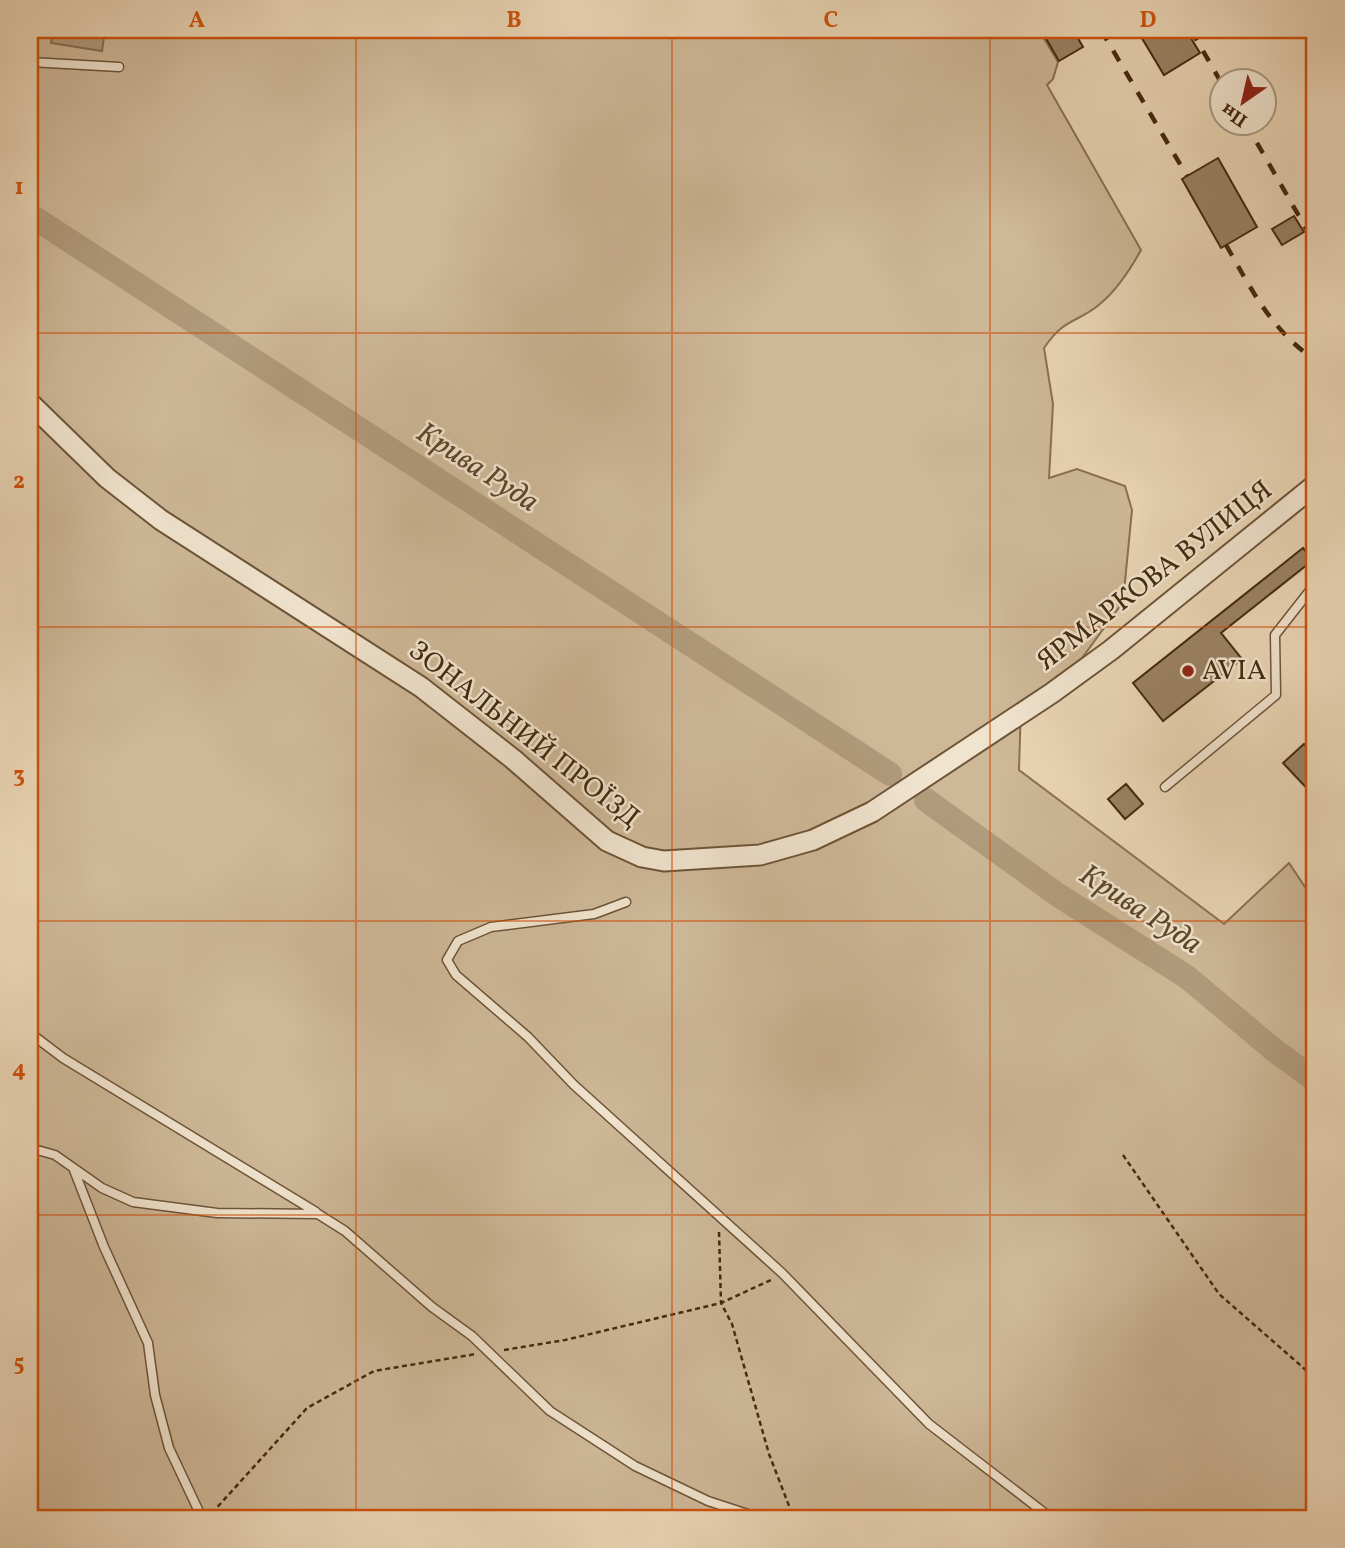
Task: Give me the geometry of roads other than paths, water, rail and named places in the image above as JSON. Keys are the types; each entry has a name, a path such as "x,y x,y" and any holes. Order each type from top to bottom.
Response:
{"street":[{"name":"ЗОНАЛЬНИЙ ПРОЇЗД","path":"30,403 107,478 152,514 421,687 486,737 607,841 642,857 687,862 760,855 826,835 872,812 1029,709"},
{"name":"ЯРМАРКОВА ВУЛИЦЯ","path":"1029,709 1111,650 1315,485"}],"lane":[{"path":"30,62 119,67"},
{"path":"1165,787 1276,695 1275,635 1315,584"},
{"path":"626,902 594,914 491,927 458,941 447,960 456,975 528,1037 574,1085 721,1221 782,1273 929,1424 1051,1518"},
{"path":"30,1033 63,1058 345,1231 432,1307 490,1352 550,1411 635,1466 708,1501 760,1518"},
{"path":"30,1148 55,1155 74,1170 112,1192 150,1205 217,1213 318,1214"},
{"path":"74,1170 104,1247 148,1343 155,1395 169,1448 205,1518"}],"waterway":[{"name":"Крива Руда","path":"30,215 890,774"},
{"name":"Крива Руда","path":"926,800 1058,895 1187,977 1274,1050 1315,1080"}],"railway":[{"path":"1101,30 1187,176"},
{"path":"1191,30 1212,66"},
{"path":"1253,136 1315,244"},
{"path":"1226,245 1274,322 1286,336 1315,360"}],"place":[{"name":"AVIA","path":"1188,671"}]}
